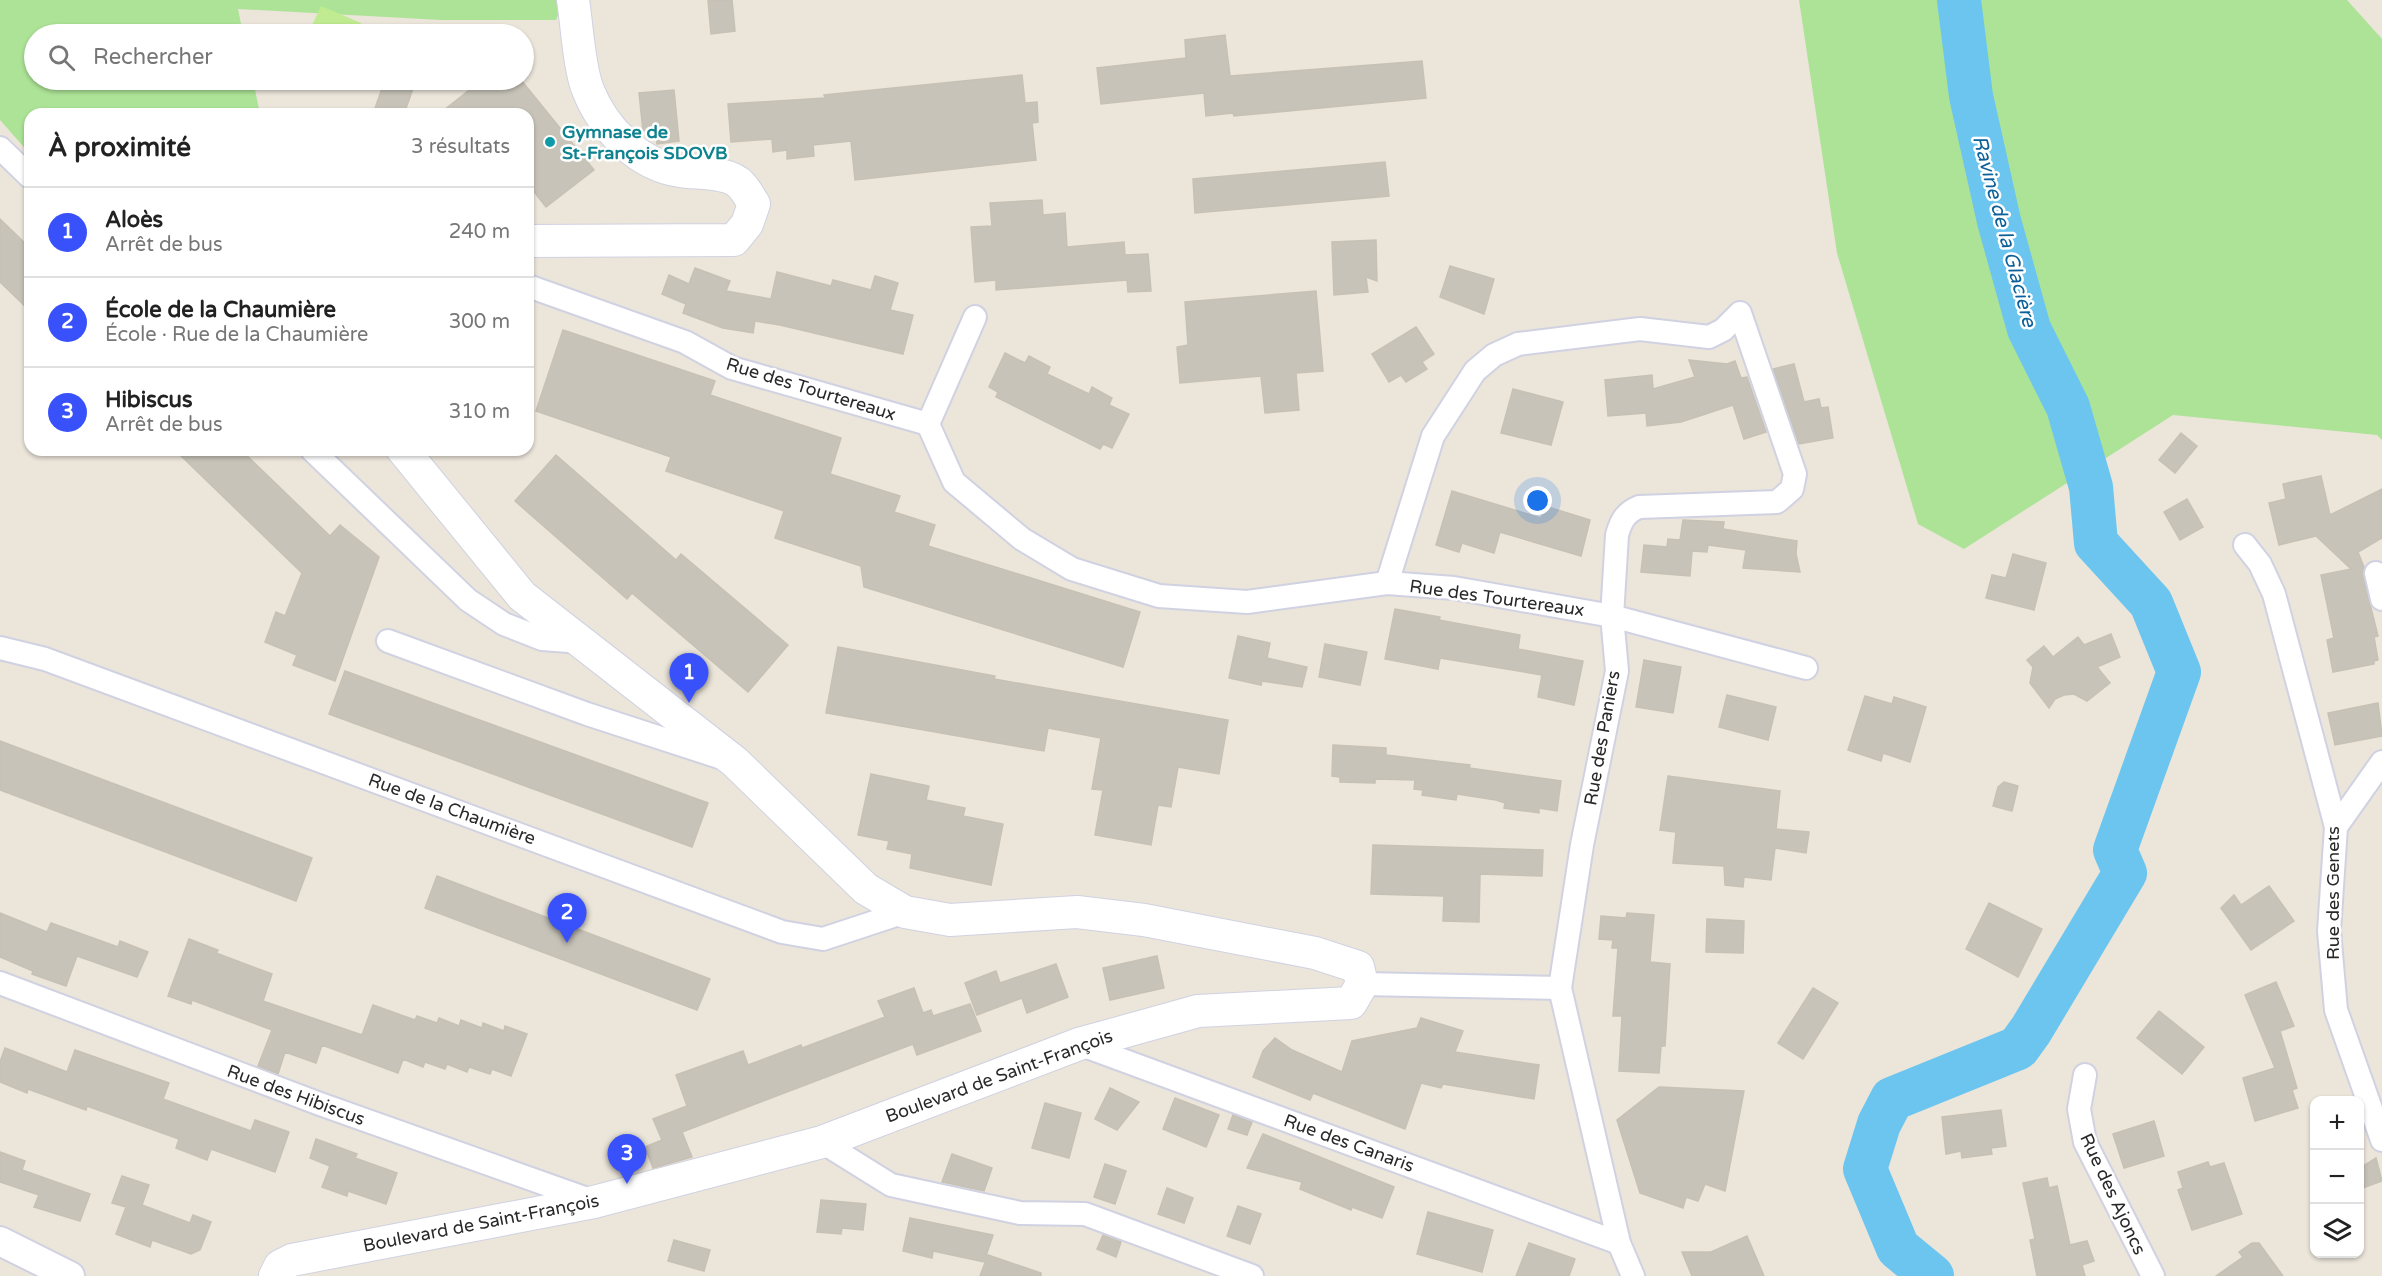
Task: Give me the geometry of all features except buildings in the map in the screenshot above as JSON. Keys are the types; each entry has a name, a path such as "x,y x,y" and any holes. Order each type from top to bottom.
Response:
{"main road":[{"path":"534,242 734,240 747,225 754,204 740,183 723,176 676,171 645,160 626,145 604,121 587,89 573,0"},
{"path":"408,456 522,596 735,762 866,889 905,912 950,920 1077,912 1144,920 1315,953 1358,967 1362,984"},
{"name":"Boulevard de Saint-François","path":"275,1276 280,1266 292,1260 594,1202 822,1142 1079,1044 1198,1011 1351,1003 1362,984"}],"street":[{"path":"0,148 24,171"},
{"name":"Rue des Tourtereaux","path":"534,288 685,342 732,368 928,424 954,482 1022,539 1072,569 1159,596 1247,602 1387,583 1454,588 1612,616 1806,668"},
{"name":"Rue des Paniers","path":"1387,583 1433,436 1474,371 1494,355 1518,344 1640,329 1709,337 1723,330 1740,313 1795,474 1792,489 1777,502 1639,507 1628,512 1617,536 1612,616 1617,671 1582,844 1560,988 1619,1243 1633,1276"},
{"path":"928,424 975,317"},
{"path":"318,456 468,600 504,624 542,639 582,642"},
{"name":"Rue des Genets","path":"2245,545 2259,564 2274,594 2336,826 2329,931 2336,1010 2382,1140"},
{"path":"2376,573 2382,599"},
{"path":"388,641 587,714 735,762"},
{"name":"Rue de la Chaumière","path":"0,648 45,658 782,932 823,939 905,912"},
{"path":"2336,826 2382,762"},
{"name":"Rue des Hibiscus","path":"0,983 320,1104 594,1202"},
{"path":"1362,984 1560,988"},
{"name":"Rue des Canaris","path":"1079,1044 1619,1243"},
{"name":"Rue des Ajoncs","path":"2085,1075 2079,1109 2085,1142 2153,1276"},
{"path":"822,1142 891,1185 1020,1213 1085,1214 1252,1276"},
{"path":"0,1241 70,1276"}],"green space":[{"path":"0,0 564,0 556,20 441,20 238,9 241,24 24,24 24,90 255,90 259,108 24,108 24,147 0,120"},
{"path":"1799,0 2347,0 2382,39 2382,440 2377,435 2173,415 1964,549 1918,524 1837,253"},
{"path":"321,6 361,23 361,24 313,24"}],"waterway":[{"name":"Ravine de la Glacière","path":"1932,1276 1898,1248 1865,1169 1879,1124 1892,1099 2018,1048 2031,1030 2125,873 2115,850 2179,672 2151,603 2096,543 2091,487 2068,407 2029,329 1999,221 1971,96 1959,0"}],"place":[{"name":"Gymnase de St-François SDOVB","path":"550,142"},
{"name":"Aloès","path":"689,703"},
{"name":"École de la Chaumière","path":"567,943"},
{"name":"Hibiscus","path":"627,1184"}]}
